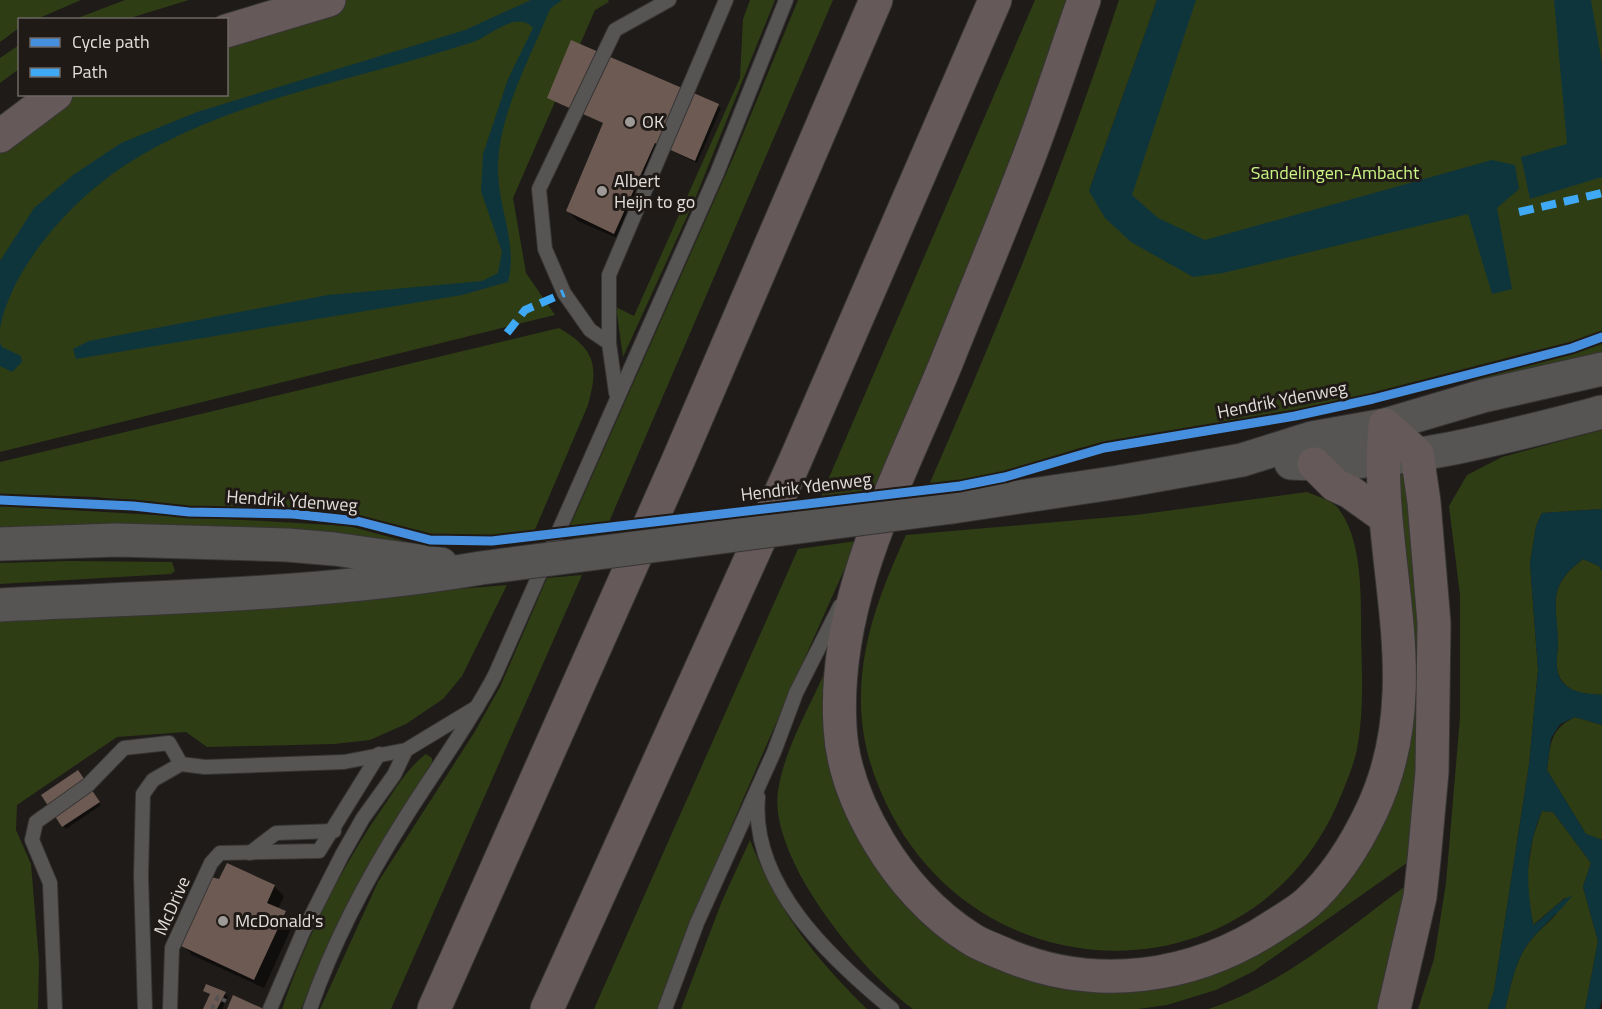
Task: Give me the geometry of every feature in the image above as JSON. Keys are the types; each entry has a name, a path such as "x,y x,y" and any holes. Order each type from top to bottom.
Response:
{"highway":[{"path":"228,30 328,0"},
{"path":"434,1009 686,441 876,0"},
{"path":"547,1009 795,461 995,0"},
{"path":"1084,0 1029,159 864,559 848,632 841,678 840,732 849,781 866,821 892,864 930,907 971,939 1025,963 1074,976 1139,976 1159,974 1207,960 1256,937 1306,904 1345,860 1371,813 1386,777 1396,737 1401,653 1385,517 1382,458 1385,425"},
{"path":"0,136 53,96"},
{"path":"1385,425 1417,454 1434,623 1432,760 1420,897 1394,1009"},
{"path":"1314,464 1335,485 1350,492 1385,517"}],"main road":[{"path":"0,605 345,587 407,581 481,568 952,507 1119,482 1242,460 1312,438 1385,425 1483,396 1602,369"},
{"path":"1242,460 1314,464 1417,454 1524,432 1602,412"},
{"path":"0,544 117,540 287,545 481,568"}],"lane":[{"path":"609,343 590,330 564,293 545,249 538,189 615,30 669,0"},
{"path":"616,397 609,343 609,275 726,0"},
{"path":"310,1009 358,901 405,819 479,706 521,619 616,397 717,173 786,0"},
{"path":"665,1009 697,923 760,785 796,693 864,559"},
{"path":"145,1009 141,876 143,794 153,780 181,764 205,767 344,762 406,750 479,706"},
{"path":"54,1009 50,883 32,840 36,822 88,785 124,748 170,743 181,764"},
{"path":"270,1009 303,932 342,855 363,818 394,775 406,750"},
{"name":"McDrive","path":"170,1009 172,948 211,863 220,853 319,851 334,831 379,754"},
{"path":"760,785 756,820 765,856 777,885 801,921 892,1009"},
{"path":"250,853 276,833 334,831"}],"path":[{"path":"212,1009 218,998 230,1003"}],"green space":[{"path":"0,0 81,0 39,18 18,18 18,29 0,42"},
{"path":"125,0 189,0 130,18 78,18"},
{"path":"343,0 608,0 609,2 595,10 513,198 526,273 555,315 0,452 0,141 68,96 228,96 228,35"},
{"path":"750,0 775,0 695,199 623,357 616,307 634,316 740,78 743,19"},
{"path":"798,0 833,0 603,536 573,539 570,526 733,158"},
{"path":"1035,0 1069,0 1026,123 874,503 815,510"},
{"name":"Sandelingen-Ambacht","path":"1119,0 1157,0 1089,191 1112,182 1173,0 1602,0 1602,358 1080,448 987,478 929,485 1030,244"},
{"path":"18,46 18,70 0,83 0,58"},
{"path":"559,328 587,351 591,359 593,379 588,405 534,532 476,539 449,538 358,516 317,511 174,506 96,497 0,494 0,462"},
{"path":"1602,430 1602,509 1542,513 1536,526 1530,563 1538,670 1529,765 1494,991 1488,1009 1418,1009 1434,959 1446,883 1460,717 1460,595 1449,506 1467,475 1502,457"},
{"path":"1398,475 1404,475 1420,559 1414,858 1254,971 1216,990 1167,1005 1138,1009 913,1009 869,969 845,941 803,880 788,848 779,818 778,791 785,761 823,676 824,708 838,787 1001,963 1232,960 1390,793"},
{"path":"1307,492 1335,505 1346,521 1352,536 1359,569 1362,692 1357,749 1348,778 1337,805 1297,868 1245,914 1184,941 1119,951 1053,943 990,917 935,875 892,815 885,801 873,772 865,742 861,711 862,674 875,612 906,535 1136,515"},
{"path":"0,506 349,526 419,545 0,535"},
{"path":"857,541 729,832 658,1009 594,1009 798,549"},
{"path":"1583,559 1599,566 1602,571 1602,695 1581,693 1571,689 1560,677 1557,668 1556,596 1563,578"},
{"path":"172,562 175,571 171,574 0,584 0,563"},
{"path":"582,575 391,1009 320,1009 378,882 474,733 500,687 547,578"},
{"path":"507,585 462,676 443,699 406,724 370,740 334,744 207,747 186,732 117,737 17,805 16,830 31,864 39,961 38,1009 0,1009 0,614 297,602"},
{"path":"1575,717 1602,725 1602,840 1586,834 1547,770 1551,745 1556,733 1560,727"},
{"path":"426,754 432,758 432,762 349,901 301,1009 282,1009 303,954 341,875 400,781"},
{"path":"1542,811 1553,812 1591,863 1583,887 1598,941 1585,1009 1505,1009 1521,955 1531,940 1558,911 1566,897 1533,925 1526,880 1533,837"},
{"path":"750,840 772,889 785,911 814,951 867,1009 681,1009 722,901"},
{"path":"1411,882 1381,1009 1208,1009 1235,999 1288,971"}],"water":[{"path":"531,0 562,0 550,9 516,87 499,148 499,183 511,254 508,282 462,295 76,359 73,349 89,341 328,295 482,281 498,273 502,252 481,191 483,154 508,79 533,28 526,23 519,22 504,26 473,42 294,93 206,123 124,166 84,197 47,237 17,281 0,328 0,261 34,208 73,175 121,143 197,112 465,30"},
{"path":"1157,0 1196,0 1132,195 1158,218 1205,240 1492,160 1515,165 1519,189 1497,208 1512,289 1492,294 1468,214 1223,273 1193,277 1131,242 1105,218 1089,191"},
{"path":"1554,0 1591,0 1602,63 1602,177 1530,199 1521,157 1567,144"},
{"path":"0,342 2,347 21,356 22,362 12,372 0,366"},
{"path":"1602,509 1602,571 1599,566 1583,559 1563,578 1556,596 1556,606 1558,673 1563,683 1576,691 1602,695 1602,725 1575,717 1560,724 1551,738 1547,770 1586,834 1602,840 1602,999 1599,1009 1585,1009 1598,941 1583,887 1591,863 1553,812 1542,811 1532,840 1528,867 1533,925 1562,901 1572,896 1536,934 1521,955 1505,1009 1488,1009 1494,991 1529,765 1538,670 1530,563 1536,526 1542,513"}],"building":[{"path":"571,40 719,104 695,161 655,143 614,234 566,211 603,123 547,98"},
{"path":"78,770 100,802 62,827 41,795"},
{"path":"227,863 275,885 267,903 286,911 254,980 181,946 211,877 219,879"},
{"path":"206,984 226,992 217,1009 203,1009 210,994 203,991"},
{"path":"233,995 264,1009 227,1009"}],"marked path":[{"path":"1519,212 1602,193"},
{"path":"507,333 525,310 564,293"}],"cycle path":[{"name":"Hendrik Ydenweg","path":"0,500 133,506 189,512 293,514 357,521 430,540 492,541 960,486 1005,477 1104,448 1295,416 1373,399 1572,348 1602,337"}],"place":[{"name":"OK","path":"630,122"},
{"name":"Albert Heijn to go","path":"602,191"},
{"name":"McDonald's","path":"223,921"}]}
